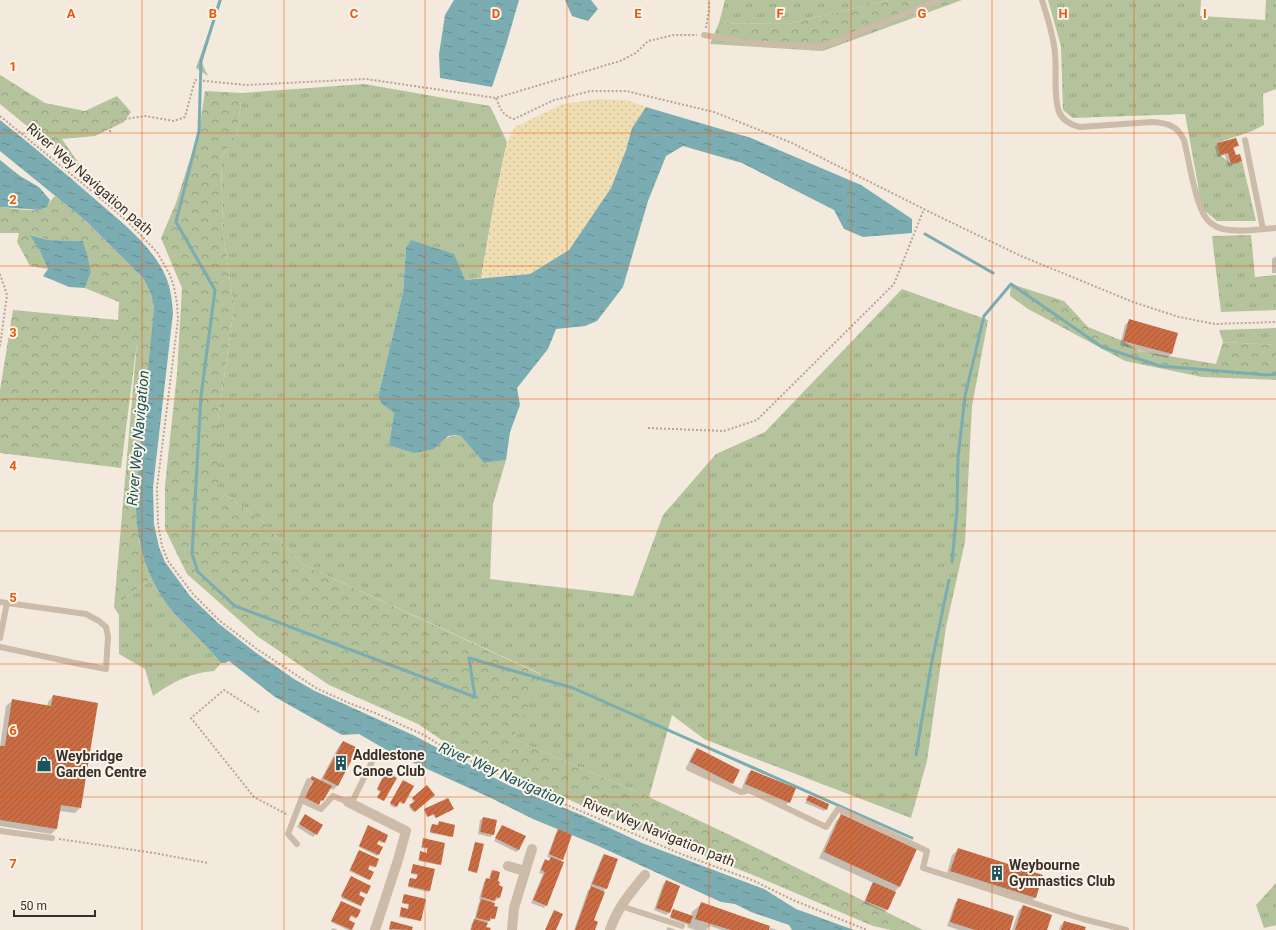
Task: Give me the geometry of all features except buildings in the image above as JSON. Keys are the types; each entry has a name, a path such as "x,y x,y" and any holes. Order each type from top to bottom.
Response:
{"street":[{"path":"349,803 406,831 375,930"},
{"path":"512,930 514,908 532,849"},
{"path":"508,866 525,871"},
{"path":"610,930 614,916 645,875"}],"lane":[{"path":"704,35 750,43 819,47 939,0"},
{"path":"1042,0 1055,53 1057,104 1059,112 1064,120 1072,125 1080,127 1152,122 1175,127 1180,132 1184,140 1198,199 1204,215 1209,222 1216,226 1230,230 1276,228"},
{"path":"1245,140 1263,229"},
{"path":"0,638 3,602 86,614 100,621 106,627 108,637 106,669 0,647"},
{"path":"301,800 321,809 333,796 349,803 372,762"},
{"path":"690,768 741,792 749,790 826,826 838,809 927,851 923,868 1083,919 1126,930"},
{"path":"297,844 288,834 309,781"},
{"path":"0,831 52,838"},
{"path":"621,906 682,926"}],"path":[{"path":"110,132 112,121 145,116 174,121 186,117 195,80 246,85 366,79 496,98 620,61 636,53 648,41 674,34 704,35 709,10 709,0"},
{"path":"496,98 500,109 505,116 514,119 554,100 592,91 626,91 714,112 792,143 924,210 1021,256 1133,302 1179,317 1215,324 1276,322"},
{"name":"River Wey Navigation path","path":"0,116 128,222 157,252 170,275 177,303 178,319 157,488 158,524 162,546 168,561 193,594 220,621 256,649 316,688 349,704 374,713 424,735 448,750 520,785 681,854 752,880 793,900 867,930"},
{"path":"648,428 724,431 757,420 894,284 924,210"},
{"path":"0,274 7,295 0,346"},
{"path":"259,712 224,690 191,718 254,797 294,818"},
{"path":"52,838 154,853 208,863"}],"green space":[{"path":"220,0 222,0 201,61 208,76 196,68"},
{"path":"725,0 889,0 788,24 719,23"},
{"path":"889,0 962,0 823,51 710,44 719,23 788,24"},
{"path":"1048,0 1201,0 1200,16 1265,20 1266,0 1276,0 1276,89 1263,94 1264,125 1252,131 1217,143 1220,155 1231,164 1242,161 1256,221 1217,221 1200,207 1198,185 1185,114 1073,118 1063,110 1061,46"},
{"path":"0,75 45,103 85,111 117,96 131,112 124,122 95,136 62,139 86,174 0,104"},
{"path":"364,84 490,106 507,142 495,198 481,278 465,280 406,248 403,292 378,397 382,404 394,413 389,445 434,449 443,440 449,437 462,436 484,463 506,460 493,504 490,579 633,596 663,515 716,454 765,432 902,289 988,320 972,406 965,542 946,627 927,761 911,818 704,739 672,715 649,797 513,739 541,674 302,564 263,522 218,489 218,420 234,307 223,234 221,158 237,134 242,93"},
{"path":"205,91 242,93 237,134 221,158 223,234 234,307 218,420 218,489 263,522 302,564 542,675 513,739 649,797 923,930 891,930 873,926 758,877 623,824 452,747 418,724 329,685 257,636 187,574 165,529 165,485 177,374 182,288 161,238 176,203 199,131"},
{"path":"55,196 86,221 143,278 151,294 154,308 139,541 152,578 114,607 137,342 121,468 0,453 0,390 13,310 118,320 119,302 85,288 91,272 83,241 48,240 31,235 48,269 30,266 17,242 19,233 0,233 0,207 30,210 41,209 45,208"},
{"path":"1251,235 1255,277 1276,275 1276,310 1221,312 1212,236"},
{"path":"1011,284 1064,301 1088,327 1123,341 1139,351 1216,364 1223,342 1276,345 1276,380 1202,377 1125,361 1028,309 1010,296"},
{"path":"1276,328 1276,345 1223,342 1219,330"},
{"path":"152,578 174,612 221,663 214,671 189,676 167,686 153,696 145,669 119,654 119,615 114,607"},
{"path":"1276,883 1276,925 1264,928 1256,905"}],"sand":[{"path":"598,99 626,100 646,107 632,128 626,150 611,188 569,250 530,274 481,278 495,198 507,142 515,127 563,104"}],"water":[{"path":"454,0 519,0 492,87 440,78 439,54 445,15"},
{"path":"565,0 591,0 598,9 588,21 572,16"},
{"path":"646,107 751,138 861,185 912,219 912,233 863,237 844,229 834,210 742,163 683,146 666,156 648,201 623,287 597,321 585,326 556,329 548,349 517,388 520,405 510,432 506,460 484,463 461,436 455,435 448,436 434,449 414,453 389,445 394,413 382,404 378,397 403,292 406,248 411,240 454,254 465,280 530,274 569,250 611,188 626,150 632,128"},
{"name":"River Wey Navigation","path":"0,120 61,170 136,235 153,255 166,277 172,300 173,313 153,487 154,524 159,547 165,562 190,596 218,623 255,652 294,679 315,691 413,735 510,786 584,816 642,843 764,889 796,909 854,930 792,930 789,925 751,912 735,904 721,902 596,845 533,819 390,752 359,734 342,735 275,697 229,661 221,663 175,614 165,601 150,573 144,559 140,543 136,512 136,495 154,308 151,294 143,278 86,221 0,151"},
{"path":"0,160 20,176 39,187 50,200 47,207 40,210 0,207"},
{"path":"30,235 48,240 83,241 91,272 85,288 69,287 43,276 48,269 40,251"}],"waterway":[{"path":"220,0 201,61 199,131 176,222 215,290 201,396 192,554 198,572 235,606 475,697 469,658 573,688 912,838"},
{"path":"925,234 993,273"},
{"path":"952,562 957,510 958,458 965,396 984,316 1011,284 1102,347 1160,366 1267,375 1276,374"},
{"path":"916,755 931,666 949,580"}],"place":[{"name":"Addlestone Canoe Club","path":"341,763"},
{"name":"Weybridge Garden Centre","path":"44,764"},
{"name":"Weybourne Gymnastics Club","path":"997,873"}]}
